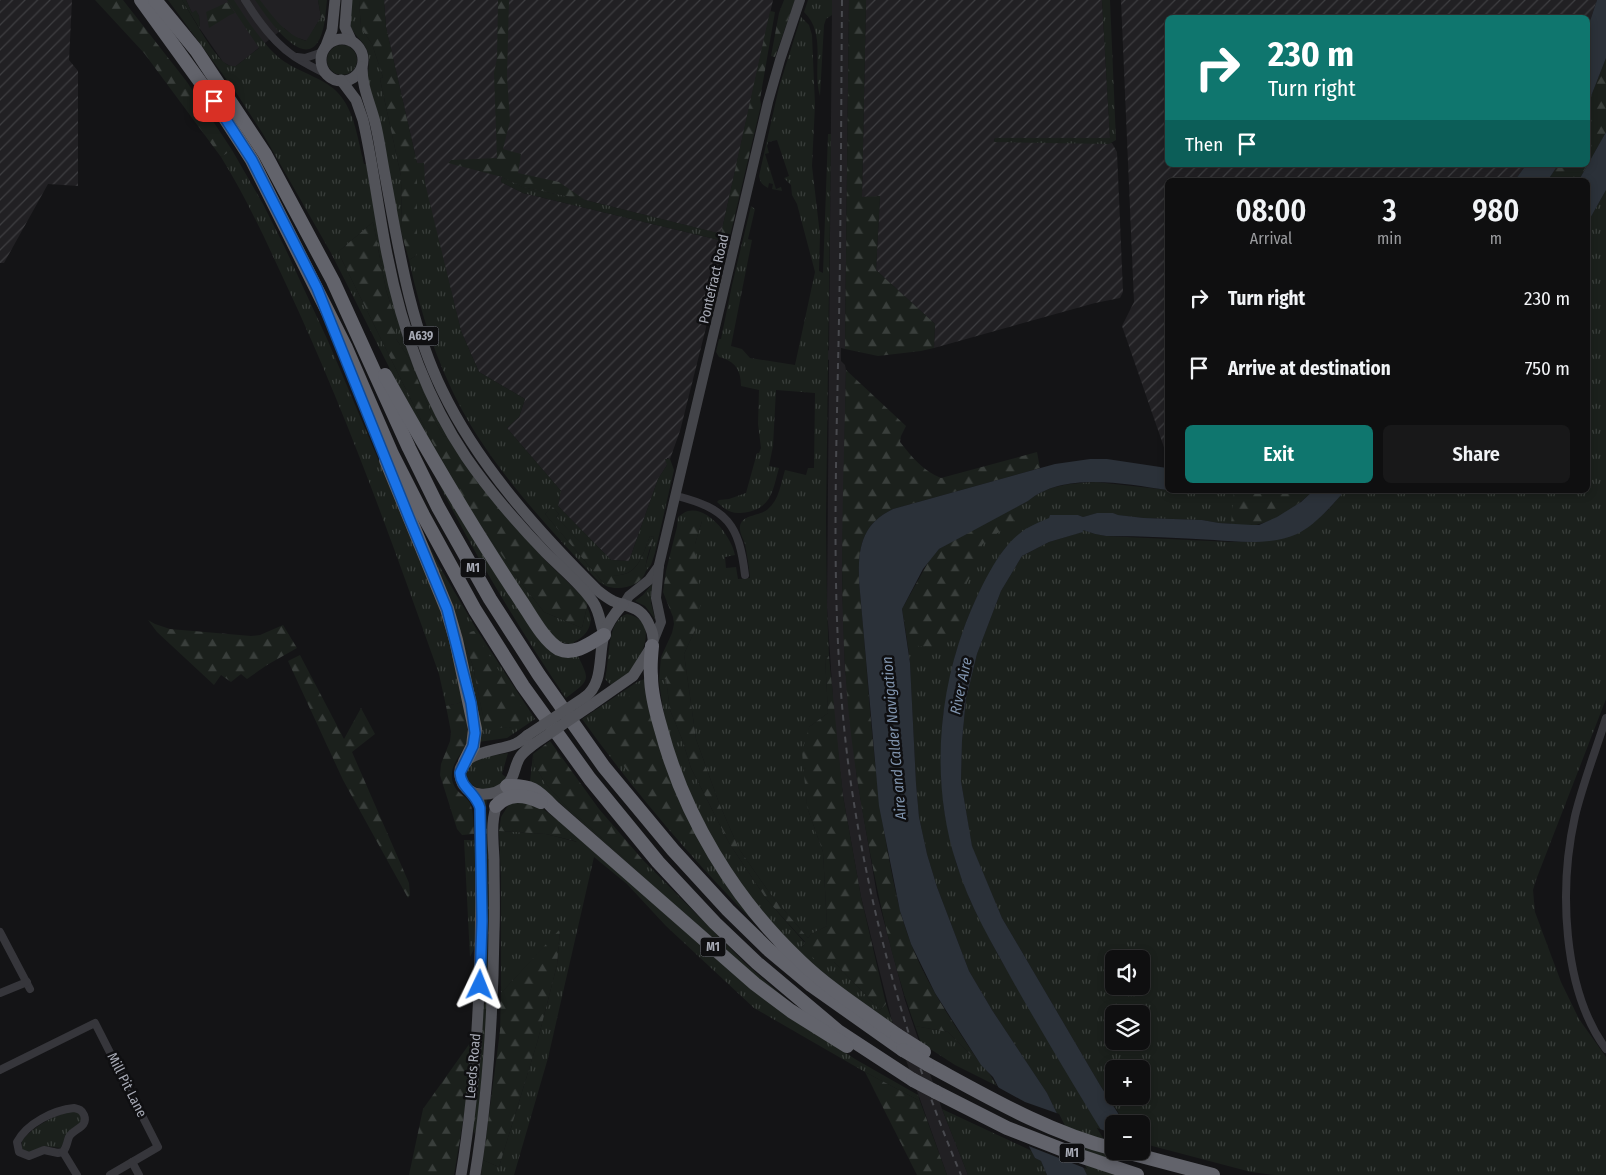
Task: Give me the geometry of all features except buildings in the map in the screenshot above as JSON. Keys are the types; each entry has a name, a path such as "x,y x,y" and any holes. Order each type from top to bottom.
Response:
{"highway":[{"name":"M1","path":"142,0 214,101 252,160 346,348 392,454 422,515 475,610 523,686 590,779 658,862 715,923 757,964 838,1030 911,1078"},
{"name":"M1","path":"156,0 196,50 265,154 333,281 438,507 490,599 524,652 604,767 673,850 728,910 769,950 811,985 903,1050 925,1058 978,1092 1042,1124 1086,1142 1105,1147"},
{"path":"333,281 397,398 469,520 544,634 554,646 567,651 577,650 604,635"},
{"name":"M1","path":"317,288 447,609 471,703 475,729 473,746 465,762"},
{"path":"652,644 650,677 652,692 670,758 689,808 724,871 756,913 785,947 801,962 840,994 897,1034 925,1058"},
{"name":"M1","path":"506,786 523,786 539,792 553,807 755,984 833,1038 858,1053 1007,1128 1071,1153 1137,1175"},
{"name":"M1","path":"496,806 508,797 522,795 553,807"},
{"path":"1150,1159 1213,1175"}],"main road":[{"path":"335,0 332,30 325,49 323,67 335,78 346,80 356,76 362,67 363,54 351,40 345,27 347,0"},
{"name":"Pontefract Road","path":"652,644 661,622 656,598 659,565 768,102 800,0"},
{"path":"325,49 333,41 351,40"},
{"name":"A639","path":"362,67 364,88 375,122 396,235 409,292 424,346 442,389 461,425 483,458 526,512 597,590 609,599 624,604"},
{"name":"A639","path":"335,78 356,100 363,120 387,255 399,307 415,359 437,408 466,457 490,490 545,552 590,598 597,610 604,635"},
{"name":"Pontefract Road","path":"624,604 629,596 649,580 659,565"},
{"path":"465,762 473,756 531,740 587,702 633,676 652,644 652,631 645,616 635,608 624,604 616,612 604,635 598,678 587,702"},
{"name":"Leeds Road","path":"476,1175 489,1062 493,989 492,821 496,806 519,758 531,740"},
{"name":"Leeds Road","path":"461,1175 476,1055 482,937 479,802 471,791 464,786 460,776 461,768 465,762"},
{"path":"471,791 484,794 506,786"},
{"path":"466,1143 474,1144 481,1140"}],"street":[{"path":"245,0 252,12 272,36 295,57 335,78"},
{"path":"295,57 305,58 325,49"},
{"path":"676,496 701,503 715,510 729,523 738,537 745,575"},
{"path":"1606,718 1575,817 1565,887 1572,967 1576,987 1599,1040 1606,1049"},
{"path":"0,932 29,985 0,993"},
{"name":"Mill Pit Lane","path":"0,1070 95,1023 158,1147 132,1162"},
{"path":"78,1108 84,1114 85,1121 81,1128 70,1135 63,1152 58,1153 44,1150 32,1156 26,1156 18,1149 18,1142 23,1134 42,1119 62,1110 78,1108"},
{"path":"63,1152 77,1175"},
{"path":"110,1175 132,1162 139,1175"}],"shaded area":[{"path":"0,0 72,0 69,60 78,71 78,186 48,184 4,263 0,263"},
{"path":"186,0 318,0 321,17 307,41 294,37 284,28 236,66 230,66 223,62 200,29 199,16 196,11 192,13"},
{"path":"384,0 773,0 721,234 585,200 523,187 502,177 501,182 523,193 719,240 716,255 721,259 722,264 680,431 670,459 667,458 667,465 658,479 629,561 611,560 558,506 561,491 507,428 519,417 525,399 479,372 461,331 424,183 424,163 417,163 386,27"},
{"path":"832,0 849,0 845,349 841,348 841,361 845,365 846,370 842,580 845,667 857,778 877,895 905,1000 942,1109 968,1175 947,1175 892,1021 861,897 843,796 834,716 827,608 829,360 821,356 829,350"},
{"path":"866,0 1102,0 1110,138 995,138 994,141 1112,143 1117,152 1123,292 1120,298 1095,303 934,348 935,324 876,270 880,196 862,197"},
{"path":"1121,0 1597,0 1590,21 1590,15 1165,15 1165,167 1525,167 1516,178 1165,178 1165,450 1122,326 1134,302"}],"green space":[{"path":"95,0 123,0 187,82 232,150 221,157 144,53"},
{"path":"168,0 182,0 202,34 220,59 230,66 236,66 259,48 227,0 234,0 257,34 278,57 291,66 327,84 344,100 352,117 364,164 366,164 386,270 404,339 416,372 431,404 449,435 444,437 432,416 409,358 396,339 396,321 386,290 373,222 338,252 430,438 458,489 392,373 331,253 263,134 235,91"},
{"path":"182,0 186,0 192,13 196,10 199,16 200,29"},
{"path":"255,0 260,0 286,30 306,41 321,17 325,19 320,38 312,48 303,49 293,44 282,35"},
{"path":"318,0 327,0 325,19 321,17"},
{"path":"352,0 359,0 361,28 372,44 383,77 380,79 401,176 402,235 367,86 368,54 366,47 350,24"},
{"path":"359,0 384,0 386,27 417,163 417,255 409,260 402,235 401,176 380,79 383,77 372,44 361,28"},
{"path":"498,0 509,0 507,76 510,121 503,149 521,154 518,173 559,182 585,200 523,187 502,177 448,163 451,160 497,158 494,73 497,58"},
{"path":"784,0 795,0 775,57 771,56 779,13"},
{"path":"808,0 832,0 832,15 826,19 824,25 820,96 815,30 804,12"},
{"path":"849,0 866,0 862,197 880,196 876,270 935,324 934,348 921,351 878,356 845,349"},
{"path":"1102,0 1110,0 1116,140 1109,144 994,142 995,138 1110,138"},
{"path":"228,2 235,13 209,28 206,12"},
{"path":"770,11 775,12 760,99 761,105 730,236 721,234"},
{"path":"801,17 809,25 812,35 815,105 812,166 820,235 819,271 823,273 828,134 831,134 826,519 829,656 825,657 828,713 809,727 806,786 807,807 823,852 827,926 811,934 808,938 771,895 739,849 719,803 696,739 684,654 696,628 695,544 702,521 677,527 678,517 684,513 696,511 704,513 724,532 733,548 735,555 725,557 726,568 736,567 738,579 750,578 745,544 740,530 741,522 748,517 765,511 772,505 779,491 785,470 806,475 808,468 814,468 815,393 776,390 773,446 769,466 779,468 770,496 756,510 743,513 731,512 717,502 746,493 757,453 759,453 761,448 758,424 759,390 741,386 740,375 736,367 729,361 719,357 716,352 719,339 721,339 751,206 755,209 748,239 752,240 731,346 742,349 750,358 795,365 815,272 797,204 792,195 791,185 784,178 789,176 777,140 768,142 769,153 765,154 776,189 781,187 782,191 772,189 773,184 769,183 768,188 766,187 759,176 779,87"},
{"path":"342,45 353,49 357,60 353,71 342,75 331,71 327,60 331,49"},
{"path":"1606,58 1606,132 1590,160 1590,99"},
{"path":"232,150 263,204 328,341 418,553 439,606 452,648 463,702 446,706 439,674 404,575 328,378 263,234 221,157"},
{"path":"417,163 424,163 425,183 461,331 479,372 525,399 519,417 507,428 561,491 558,506 611,560 629,561 658,479 667,465 665,459 670,459 674,470 655,553 651,565 646,571 646,564 654,537 650,536 638,564 633,569 620,575 611,575 556,517 559,514 552,506 545,514 606,586 599,582 525,500 491,456 462,410 430,337 418,299 409,260 417,255"},
{"path":"1557,167 1586,167 1580,178 1549,178"},
{"path":"502,177 523,187 585,200 730,236 719,240 523,193 501,182"},
{"path":"1606,190 1606,699 1533,890 1535,912 1561,982 1579,1019 1606,1057 1606,1175 1275,1175 1251,1172 1150,1145 1150,1115 1120,1115 1113,1105 1150,1105 1150,1060 1105,1060 1105,1092 1002,918 972,847 961,781 962,741 966,699 977,654 1001,591 1022,556 1049,542 1082,532 1083,530 1106,536 1231,542 1265,541 1314,522 1329,509 1342,493 1590,493 1590,218"},
{"path":"373,222 386,290 396,321 396,339 409,358 432,416 444,437 449,435 505,514 544,559 588,602 582,628 544,612 471,511 430,438 338,252"},
{"path":"846,370 906,426 900,442 923,467 941,478 1037,452 1040,468 893,509 882,515 868,530 859,558 859,581 877,782 887,848 897,896 911,944 925,976 981,1065 948,1032 915,1026 893,954 871,856 853,749 843,629 842,555"},
{"path":"436,478 543,642 577,654 586,679 580,687 566,698 497,590"},
{"path":"1096,482 1165,490 1165,493 1309,493 1252,525 1202,520 1144,518 1113,513 1097,513 1083,517 1078,515 1058,515 1044,521 1027,529 1006,547 1000,555 968,617 955,656 943,715 941,772 944,810 956,863 970,900 998,955 1105,1136 1105,1160 1119,1160 1128,1175 1087,1175 1047,1093 992,1010 969,971 937,887 919,817 910,663 906,629 947,544 1051,488 1069,484"},
{"path":"1234,493 1311,493 1296,506 1267,522 1256,525 1231,524"},
{"path":"406,500 441,569 477,630 535,719 507,738 478,742 474,705","holes":["461,634 513,728 485,726 473,666"]},
{"path":"552,506 559,514 556,517 612,575 628,573 633,569 638,564 650,536 654,537 647,557 646,570 639,581 623,588 606,586 545,514"},
{"path":"1012,509 1018,518 976,551 980,553 1004,536 1007,541 974,570 961,593 960,628 942,648 908,645 902,609 930,559 939,549 947,544"},
{"path":"690,514 702,521 695,544 701,601 696,628 684,654 696,739 719,803 739,849 771,895 808,938 811,934 827,926 823,852 807,807 802,752 809,727 828,713 825,657 829,656 843,796 861,897 886,1004 880,1010 834,962 824,967 802,948 805,942 767,900 729,843 691,768 670,710 666,679 659,680 661,657 674,624 663,592 666,571 677,527"},
{"path":"480,524 544,612 582,628 587,607 590,617 589,627 587,632 574,644 563,643 553,637"},
{"path":"652,584 651,603 655,619 645,606 635,601"},
{"path":"627,614 636,617 645,627 645,640 641,655 632,671 612,686 605,679 612,632 620,618"},
{"path":"148,620 170,629 251,636 260,635 283,625 297,648 247,679 241,674 231,682 221,675 214,685 157,632"},
{"path":"474,631 526,714 513,728 485,727 473,666 461,634"},
{"path":"300,655 344,739 361,708 375,734 352,752 409,883 410,895 408,898 343,780 288,661"},
{"path":"647,678 660,740 761,929 667,828 582,719 637,682"},
{"path":"666,679 670,710 691,768 729,843 767,900 805,943 802,947 834,962 880,1010 886,1004 893,1024 833,981 799,952 747,894 725,862 705,828 675,756 665,718 659,680"},
{"path":"635,690 647,694 702,846 691,849 650,803 598,729"},
{"path":"463,702 468,733 466,744 454,764 452,779 455,788 470,803 473,814 474,834 462,835 457,829 440,775 441,764 450,741 451,732 446,706"},
{"path":"550,741 599,809 642,859 639,871 566,806 545,783 534,764 533,754"},
{"path":"508,753 502,774 507,778 500,785 481,789 467,778 466,772 473,762 485,757"},
{"path":"533,754 534,764 545,783 566,806 638,870 642,859 745,963 794,1006 770,989 553,797 530,782"},
{"path":"488,797 486,805 489,861 490,972 484,978 482,814 484,798"},
{"path":"528,801 535,803 592,846 814,1032 855,1059 918,1095 920,1101 865,1072 754,1008 666,926 627,884 594,857 548,1058 514,1175 481,1175 483,1160 499,1167 537,1043 557,965 560,930 501,993 499,831 546,834 577,842"},
{"path":"528,801 579,842 546,834 499,831 501,817 509,804"},
{"path":"464,840 474,840 477,868 476,945 470,957"},
{"path":"560,929 557,965 537,1043 499,1167 483,1160 500,1031 501,993"},
{"path":"489,999 477,1128 474,1134 483,1006"},
{"path":"915,1026 948,1032 986,1068 997,1086 955,1065 921,1043"},
{"path":"470,1043 466,1103 454,1175 409,1175 423,1109"},
{"path":"865,1072 920,1101 947,1175 917,1175"},
{"path":"942,1109 1032,1151 1035,1158 1041,1161 1047,1175 968,1175"},
{"path":"73,1110 80,1114 81,1122 68,1132 61,1148 43,1146 29,1153 22,1150 22,1140 39,1125"}],"water":[{"path":"1597,0 1606,0 1606,58 1590,99 1590,21"},
{"path":"1606,132 1606,190 1590,218 1590,178 1580,178 1586,167 1590,167 1590,160"},
{"path":"1525,167 1557,167 1549,178 1516,178"},
{"name":"Aire and Calder Navigation","path":"1090,459 1107,459 1165,468 1165,490 1095,482 1059,486 1043,492 939,549 923,569 902,609 910,663 919,817 937,887 969,971 992,1010 1047,1093 1087,1175 1047,1175 1041,1161 1035,1158 993,1077 981,1065 935,993 911,944 900,911 879,806 859,581 859,558 864,539 874,522 882,515 893,509 1055,464"},
{"name":"River Aire","path":"1311,493 1342,493 1330,508 1310,526 1297,534 1277,540 1246,542 1106,536 1083,530 1083,532 1049,542 1022,556 1001,591 977,654 966,699 962,741 961,781 972,846 1002,918 1105,1093 1105,1105 1113,1105 1119,1115 1105,1115 1105,1136 1039,1027 990,940 961,878 956,862 943,804 941,774 943,714 955,656 974,604 1002,552 1022,531 1049,518 1050,515 1078,515 1083,517 1097,513 1113,513 1144,518 1202,520 1219,523 1259,525 1277,517 1301,502"}],"pier":[{"path":"994,1085 1025,1102 1059,1114 1087,1169 1026,1145"},
{"path":"1097,1128 1105,1131 1105,1141"},
{"path":"1117,1160 1147,1160 1157,1175 1126,1175"}],"railway":[{"path":"842,0 836,575 837,628 845,732 859,834 881,934 908,1032 924,1080 961,1175"}],"route":[{"path":"214,101 252,160 317,288 447,609 471,703 475,729 473,746 462,765 460,776 464,786 476,797 480,808 482,921 480,985"}]}
